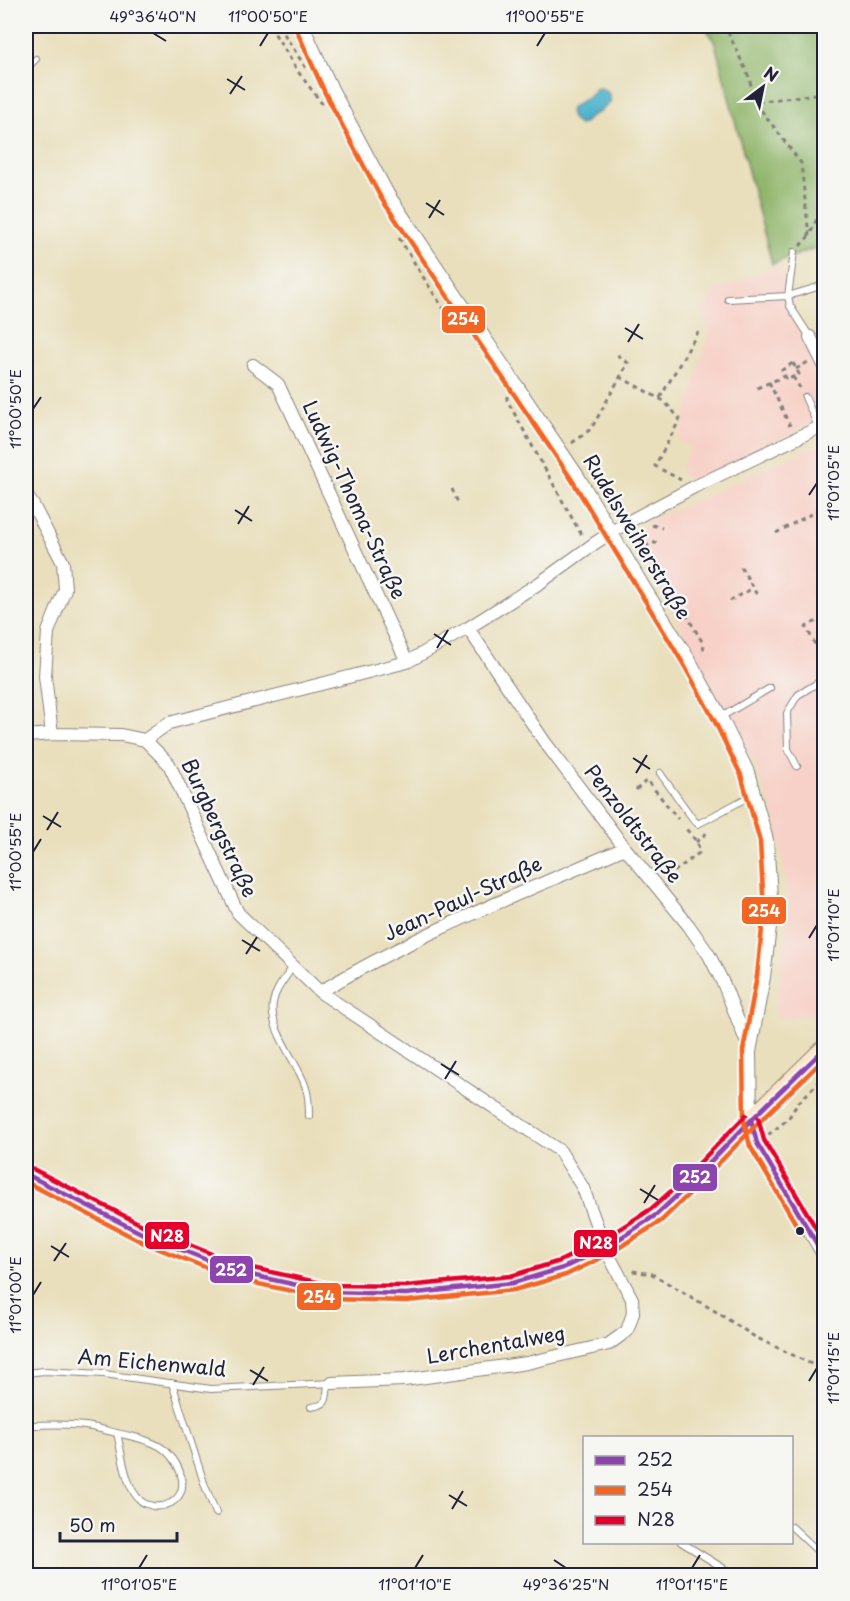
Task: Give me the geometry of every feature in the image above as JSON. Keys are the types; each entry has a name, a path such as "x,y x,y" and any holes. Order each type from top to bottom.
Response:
{"street":[{"name":"Rudelsweiherstraße","path":"303,26 332,89 388,194 561,450 690,661 748,772 768,840 772,910 764,977 750,1052 751,1120 757,1143 825,1256"},
{"path":"816,342 825,365"},
{"name":"Ludwig-Thoma-Straße","path":"253,365 278,384 407,662"},
{"path":"26,735 121,735 145,740 169,723 407,662 468,628 541,582 626,522 694,487 822,427"},
{"path":"26,495 63,563 65,589 48,632 47,643 45,676 52,734"},
{"name":"Penzoldtstraße","path":"468,628 544,741 625,848 689,926 709,955 724,984 750,1052"},
{"name":"Burgbergstraße","path":"145,740 169,764 238,913 320,992 560,1150 584,1188 605,1248"},
{"name":"Jean-Paul-Straße","path":"320,992 360,968 462,919 625,848"},
{"path":"26,1174 147,1236 237,1272 329,1292 406,1294 513,1283 563,1268 605,1248 656,1215 825,1049"},
{"name":"Lerchentalweg","path":"330,1383 404,1380 528,1363 609,1344 627,1331 633,1313 632,1299 605,1248"}],"lane":[{"path":"26,69 36,59"},
{"path":"794,252 788,296 790,306 816,342"},
{"path":"728,299 788,296 825,285"},
{"path":"805,397 822,427 825,440"},
{"path":"797,766 788,749 787,712 798,694 825,679"},
{"path":"721,717 770,688"},
{"path":"660,773 698,824 754,794"},
{"path":"293,966 276,992 273,1017 306,1088 309,1116"},
{"name":"Am Eichenwald","path":"26,1373 44,1371 104,1374 211,1389 275,1386"},
{"path":"172,1383 216,1512"},
{"path":"311,1407 323,1406 330,1383"},
{"name":"Lerchentalweg","path":"275,1386 330,1383"},
{"path":"26,1425 70,1425 101,1429 117,1433 156,1444 167,1452 178,1467 183,1487 179,1497 169,1504 158,1507 142,1503 129,1484 117,1433"},
{"path":"793,1528 825,1557"},
{"path":"684,1544 736,1575"}],"path":[{"path":"270,26 299,73 324,105"},
{"path":"728,32 748,77 754,102 801,163 809,236"},
{"path":"754,102 825,93"},
{"path":"794,252 809,236 825,204"},
{"path":"396,232 450,318 461,332 469,335"},
{"path":"660,398 698,332"},
{"path":"561,450 591,429 628,363 616,354"},
{"path":"793,363 799,374 787,380 785,375 782,370 793,363"},
{"path":"757,388 785,375"},
{"path":"620,377 660,398 680,419 655,466 694,487"},
{"path":"769,382 796,439"},
{"path":"506,390 507,400 518,421 578,529 591,546"},
{"path":"452,489 459,505"},
{"path":"776,533 825,507"},
{"path":"626,557 652,543 657,543"},
{"path":"741,567 757,595"},
{"path":"825,572 818,576 825,587"},
{"path":"730,601 753,588"},
{"path":"686,614 704,645 703,653 690,661"},
{"path":"825,617 806,627 816,646 825,642"},
{"path":"636,790 647,780 699,848 699,853 657,887"},
{"path":"757,1143 788,1119 798,1103 825,1077"},
{"path":"619,1271 652,1274 755,1337 825,1370"}],"shaded area":[{"path":"778,266 824,375 824,417 694,482 680,473 690,447 679,440 710,329 702,311 717,290"},
{"path":"824,442 824,1012 775,1019 789,904 778,829 755,763 636,545 644,524"}],"green space":[{"path":"705,26 824,26 824,245 772,264 715,43"}],"water":[{"path":"600,88 608,94 610,103 579,125 572,118 571,108"}],"transit line":[{"name":"254","path":"296,29 325,93 381,198 572,480 684,665 741,775 760,841 764,910 757,976 743,1051 744,1121 750,1146 800,1231"},
{"name":"252","path":"26,1174 147,1236 237,1272 329,1292 406,1294 513,1283 563,1268 605,1248 656,1215 824,1049"},
{"name":"254","path":"26,1182 144,1243 235,1279 329,1299 407,1301 514,1290 566,1275 609,1254 661,1221 824,1059"},
{"name":"N28","path":"29,1167 150,1229 239,1265 330,1285 406,1286 511,1276 560,1261 601,1241 651,1209 678,1185 746,1115"},
{"name":"N28","path":"758,1118 764,1140 824,1242"},
{"name":"252","path":"751,1120 757,1143 824,1256"}]}
